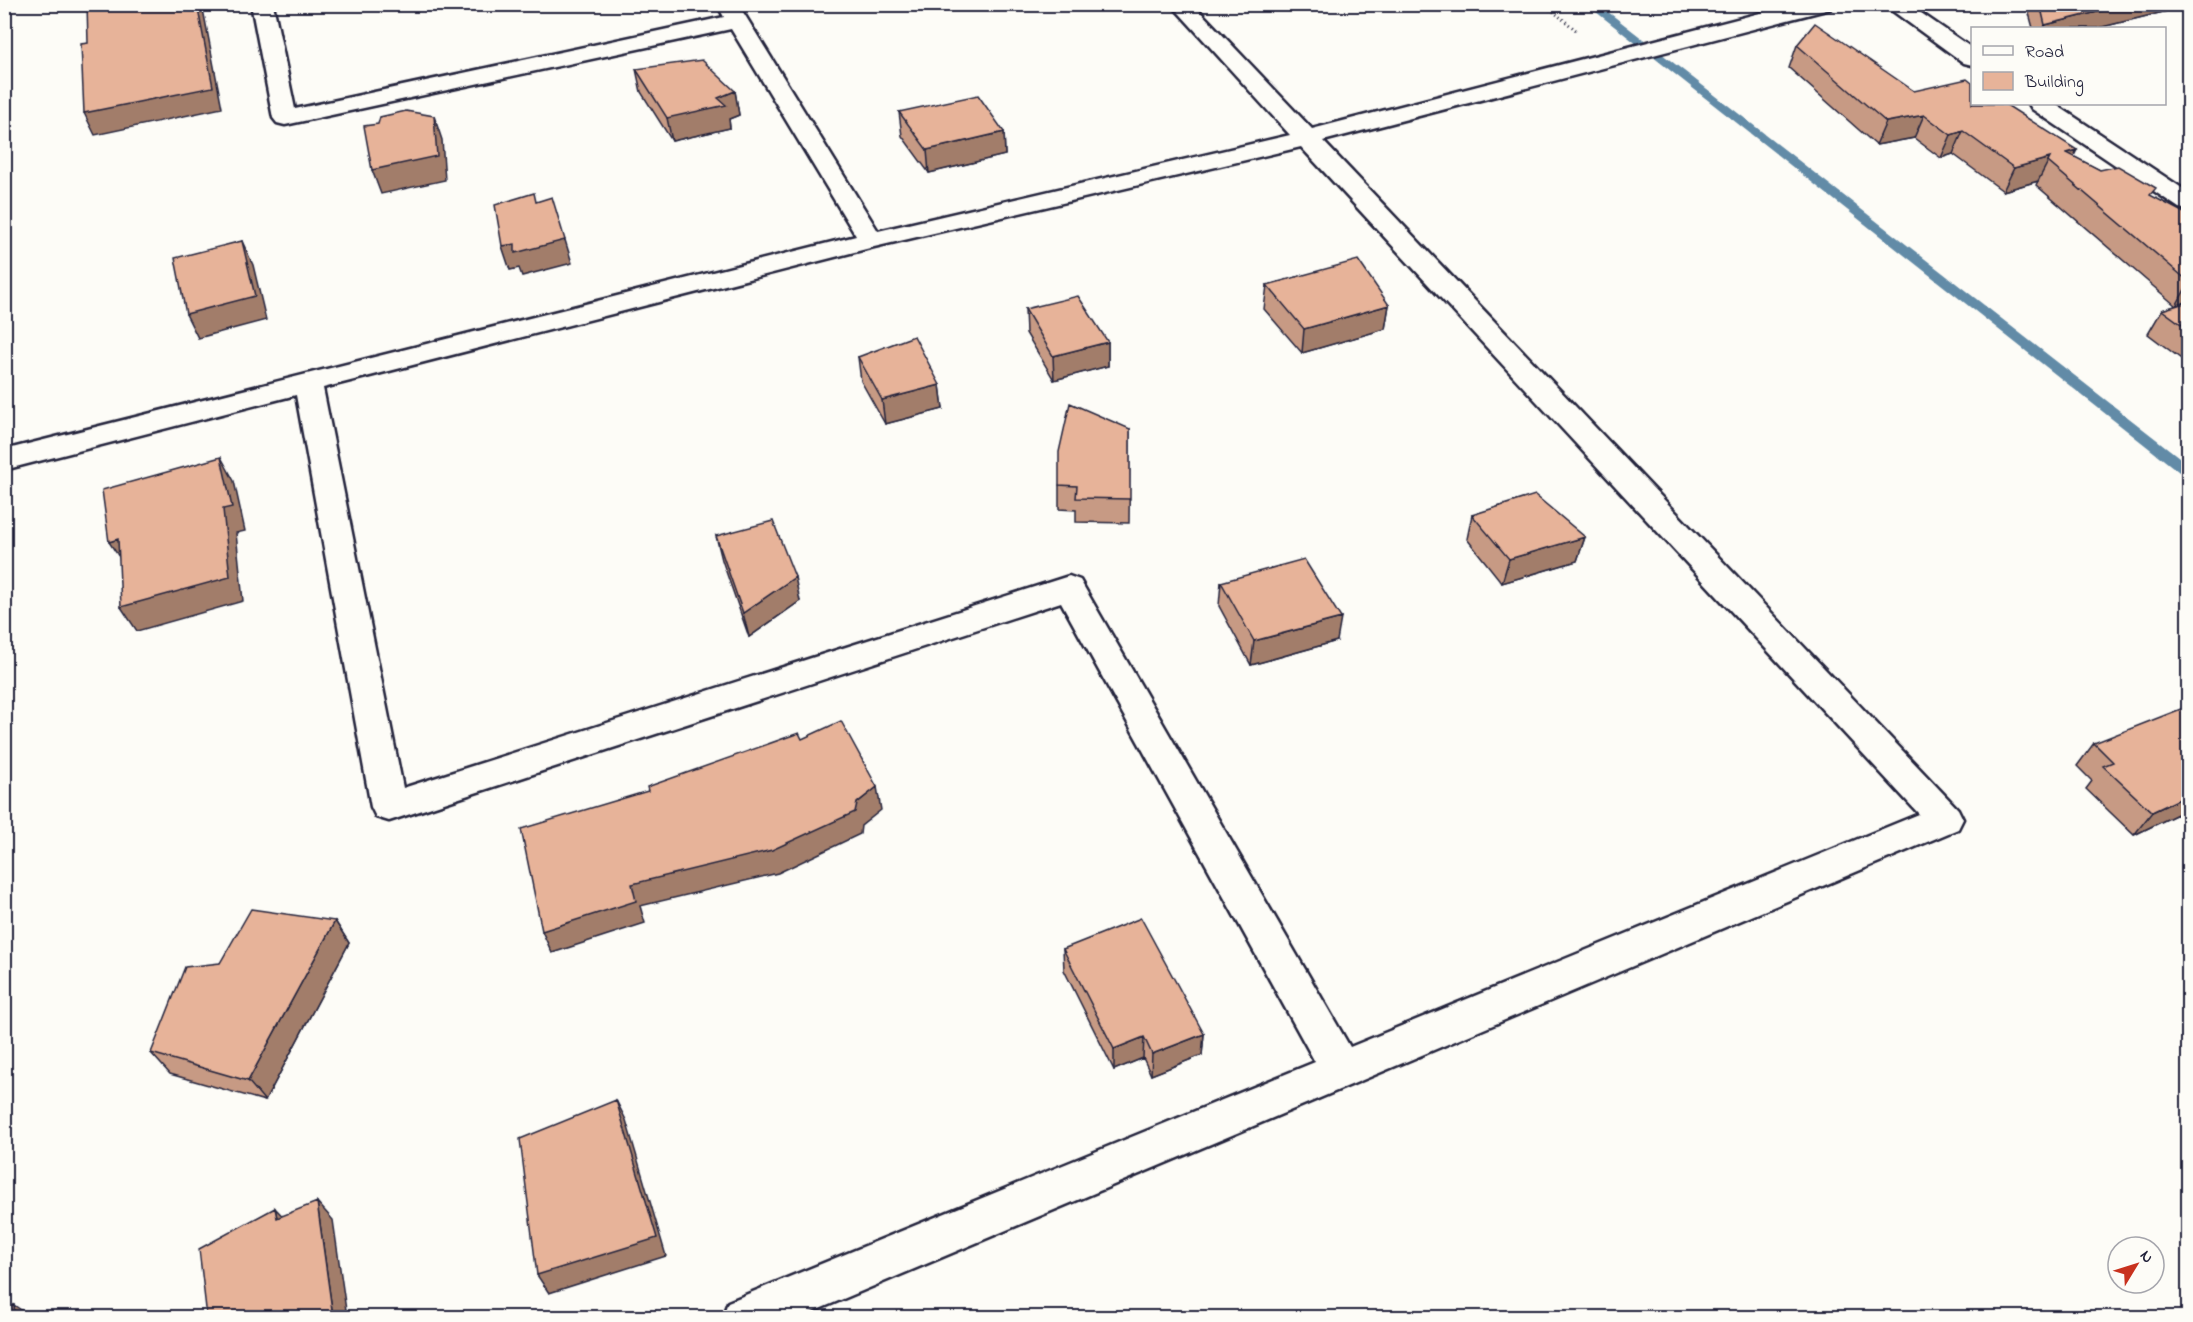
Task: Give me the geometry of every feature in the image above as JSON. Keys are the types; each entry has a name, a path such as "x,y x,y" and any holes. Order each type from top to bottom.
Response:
{"street":[{"path":"262,4 285,118 732,13 870,240"},
{"path":"744,1317 1945,819 1181,4"},
{"path":"4,460 870,240 1306,138 1822,4"},
{"path":"1893,4 1971,57"},
{"path":"2041,105 2188,203"},
{"path":"308,383 389,807 1069,588 1341,1069"}],"building":[{"path":"87,4 197,4 213,87 84,113 81,44 88,43"},
{"path":"2040,4 2129,4 2045,25"},
{"path":"1815,23 1914,91 1967,79 1971,82 1971,105 2007,105 2077,150 2067,153 2100,170 2118,166 2156,188 2150,195 2188,215 2188,281 2048,162 2050,158 2014,168 1963,131 1951,135 1924,115 1886,122 1797,45"},
{"path":"702,60 735,91 718,98 726,105 667,118 636,69"},
{"path":"978,95 1004,132 927,150 899,112"},
{"path":"406,111 434,116 437,156 372,170 364,126 378,124 380,117"},
{"path":"534,193 536,202 552,197 565,240 515,253 515,244 502,246 495,205"},
{"path":"242,241 255,296 186,314 175,258"},
{"path":"1358,260 1389,305 1304,329 1267,285"},
{"path":"1078,296 1108,342 1053,356 1025,309"},
{"path":"2188,302 2188,329 2162,310"},
{"path":"914,336 940,385 882,400 858,357"},
{"path":"1070,403 1130,429 1130,499 1076,498 1077,486 1059,485 1059,452"},
{"path":"221,457 232,507 223,509 230,577 121,607 118,539 109,542 102,490"},
{"path":"1535,495 1585,537 1509,559 1472,515"},
{"path":"773,521 795,577 743,613 716,536"},
{"path":"1304,559 1341,618 1254,641 1221,582"},
{"path":"2186,707 2188,710 2188,795 2152,812 2103,766 2113,762 2094,743"},
{"path":"841,721 877,787 857,803 855,812 772,850 632,884 636,901 542,931 521,829 648,791 647,787 799,733 802,739"},
{"path":"251,909 335,921 248,1081 151,1053 185,967 220,963"},
{"path":"1141,918 1204,1034 1152,1054 1144,1037 1114,1049 1063,949"},
{"path":"616,1100 657,1238 537,1275 520,1139"},
{"path":"317,1202 333,1317 207,1317 199,1249 275,1208 277,1218"},
{"path":"14,1305 14,1317 4,1317 4,1308"}],"waterway":[{"path":"1591,4 2188,471"}]}
